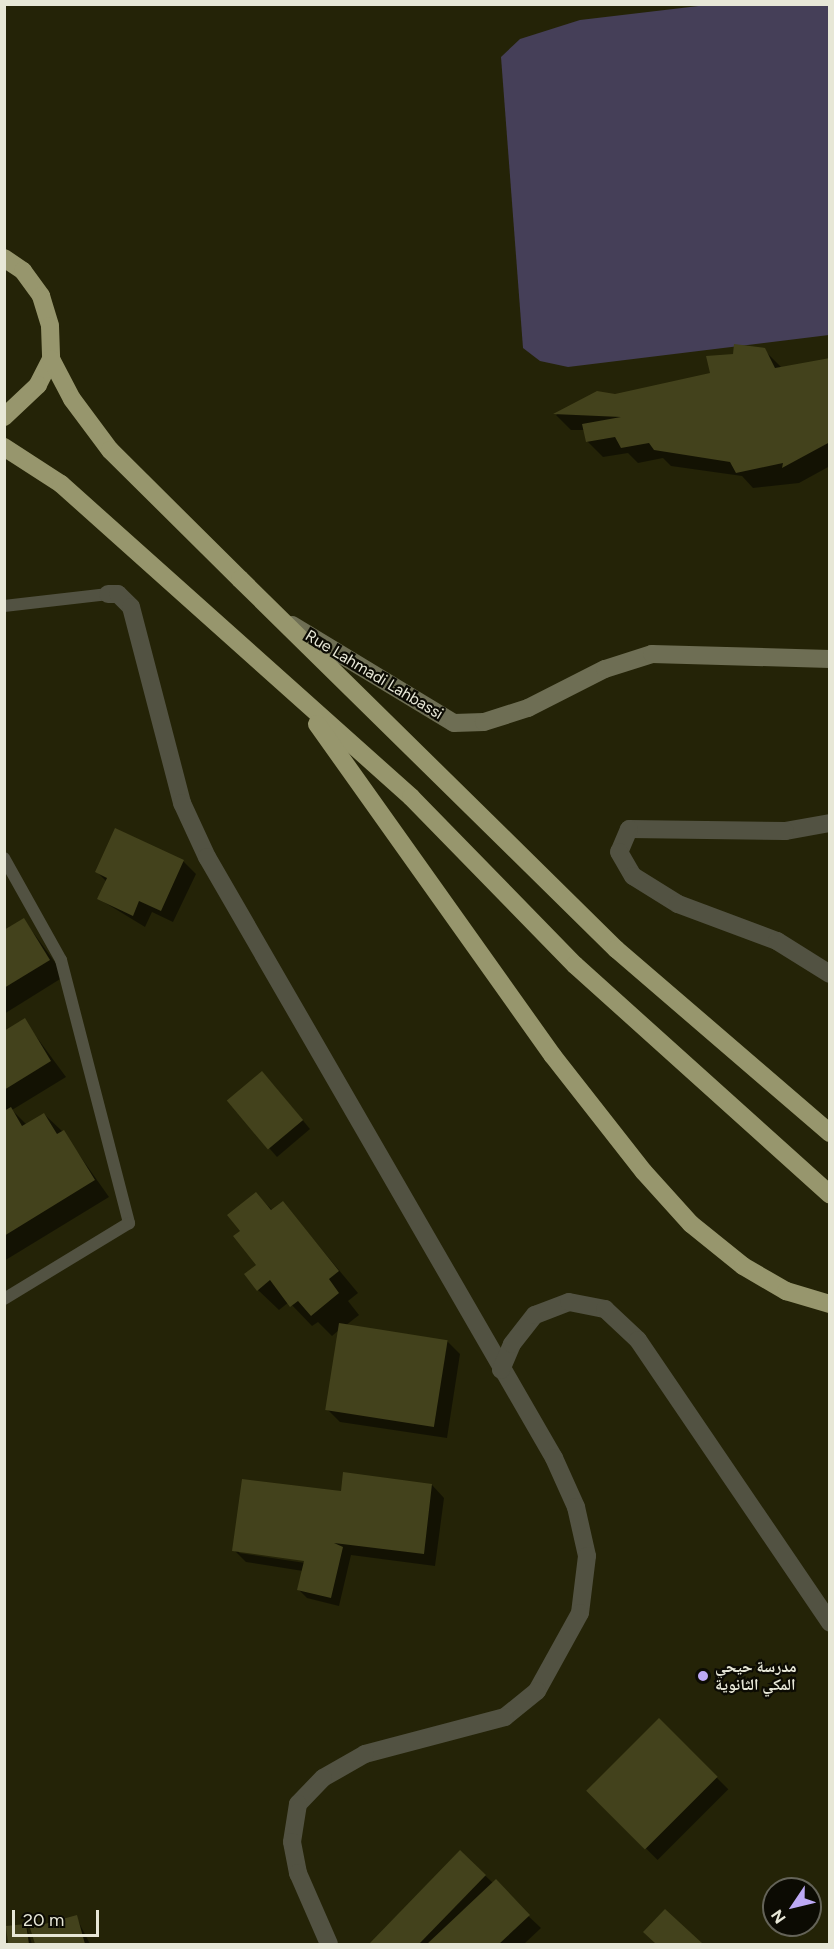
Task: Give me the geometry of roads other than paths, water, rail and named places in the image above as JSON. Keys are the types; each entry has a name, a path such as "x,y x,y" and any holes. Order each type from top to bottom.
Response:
{"highway":[{"path":"4,258 23,271 41,296 50,326 51,359 72,399 110,450 616,949 830,1133"},
{"path":"4,417 38,386 51,359"},
{"path":"4,447 61,484 411,797 575,965 706,1088 830,1195"},
{"path":"297,696 553,1056 644,1173 691,1224 743,1266 786,1292 830,1304"}],"main road":[{"name":"Rue Lahmadi Lahbassi","path":"278,616 454,723 484,722 528,708 605,669 652,654 830,659"}],"street":[{"path":"108,594 118,594 130,608 182,803 207,857 501,1370 576,1507 587,1556 580,1612 537,1691 505,1717 365,1754 324,1778 298,1804 292,1842 298,1873 329,1944"},
{"path":"830,823 785,831 628,829 620,852 633,876 678,904 777,941 830,974"},
{"path":"501,1370 512,1344 536,1315 569,1302 604,1309 638,1340 830,1623"}],"lane":[{"path":"4,606 108,594"},
{"path":"4,858 61,960 129,1223 4,1299"}],"place":[{"name":"مدرسة حيحي المكي الثانوية","path":"703,1676"}]}
